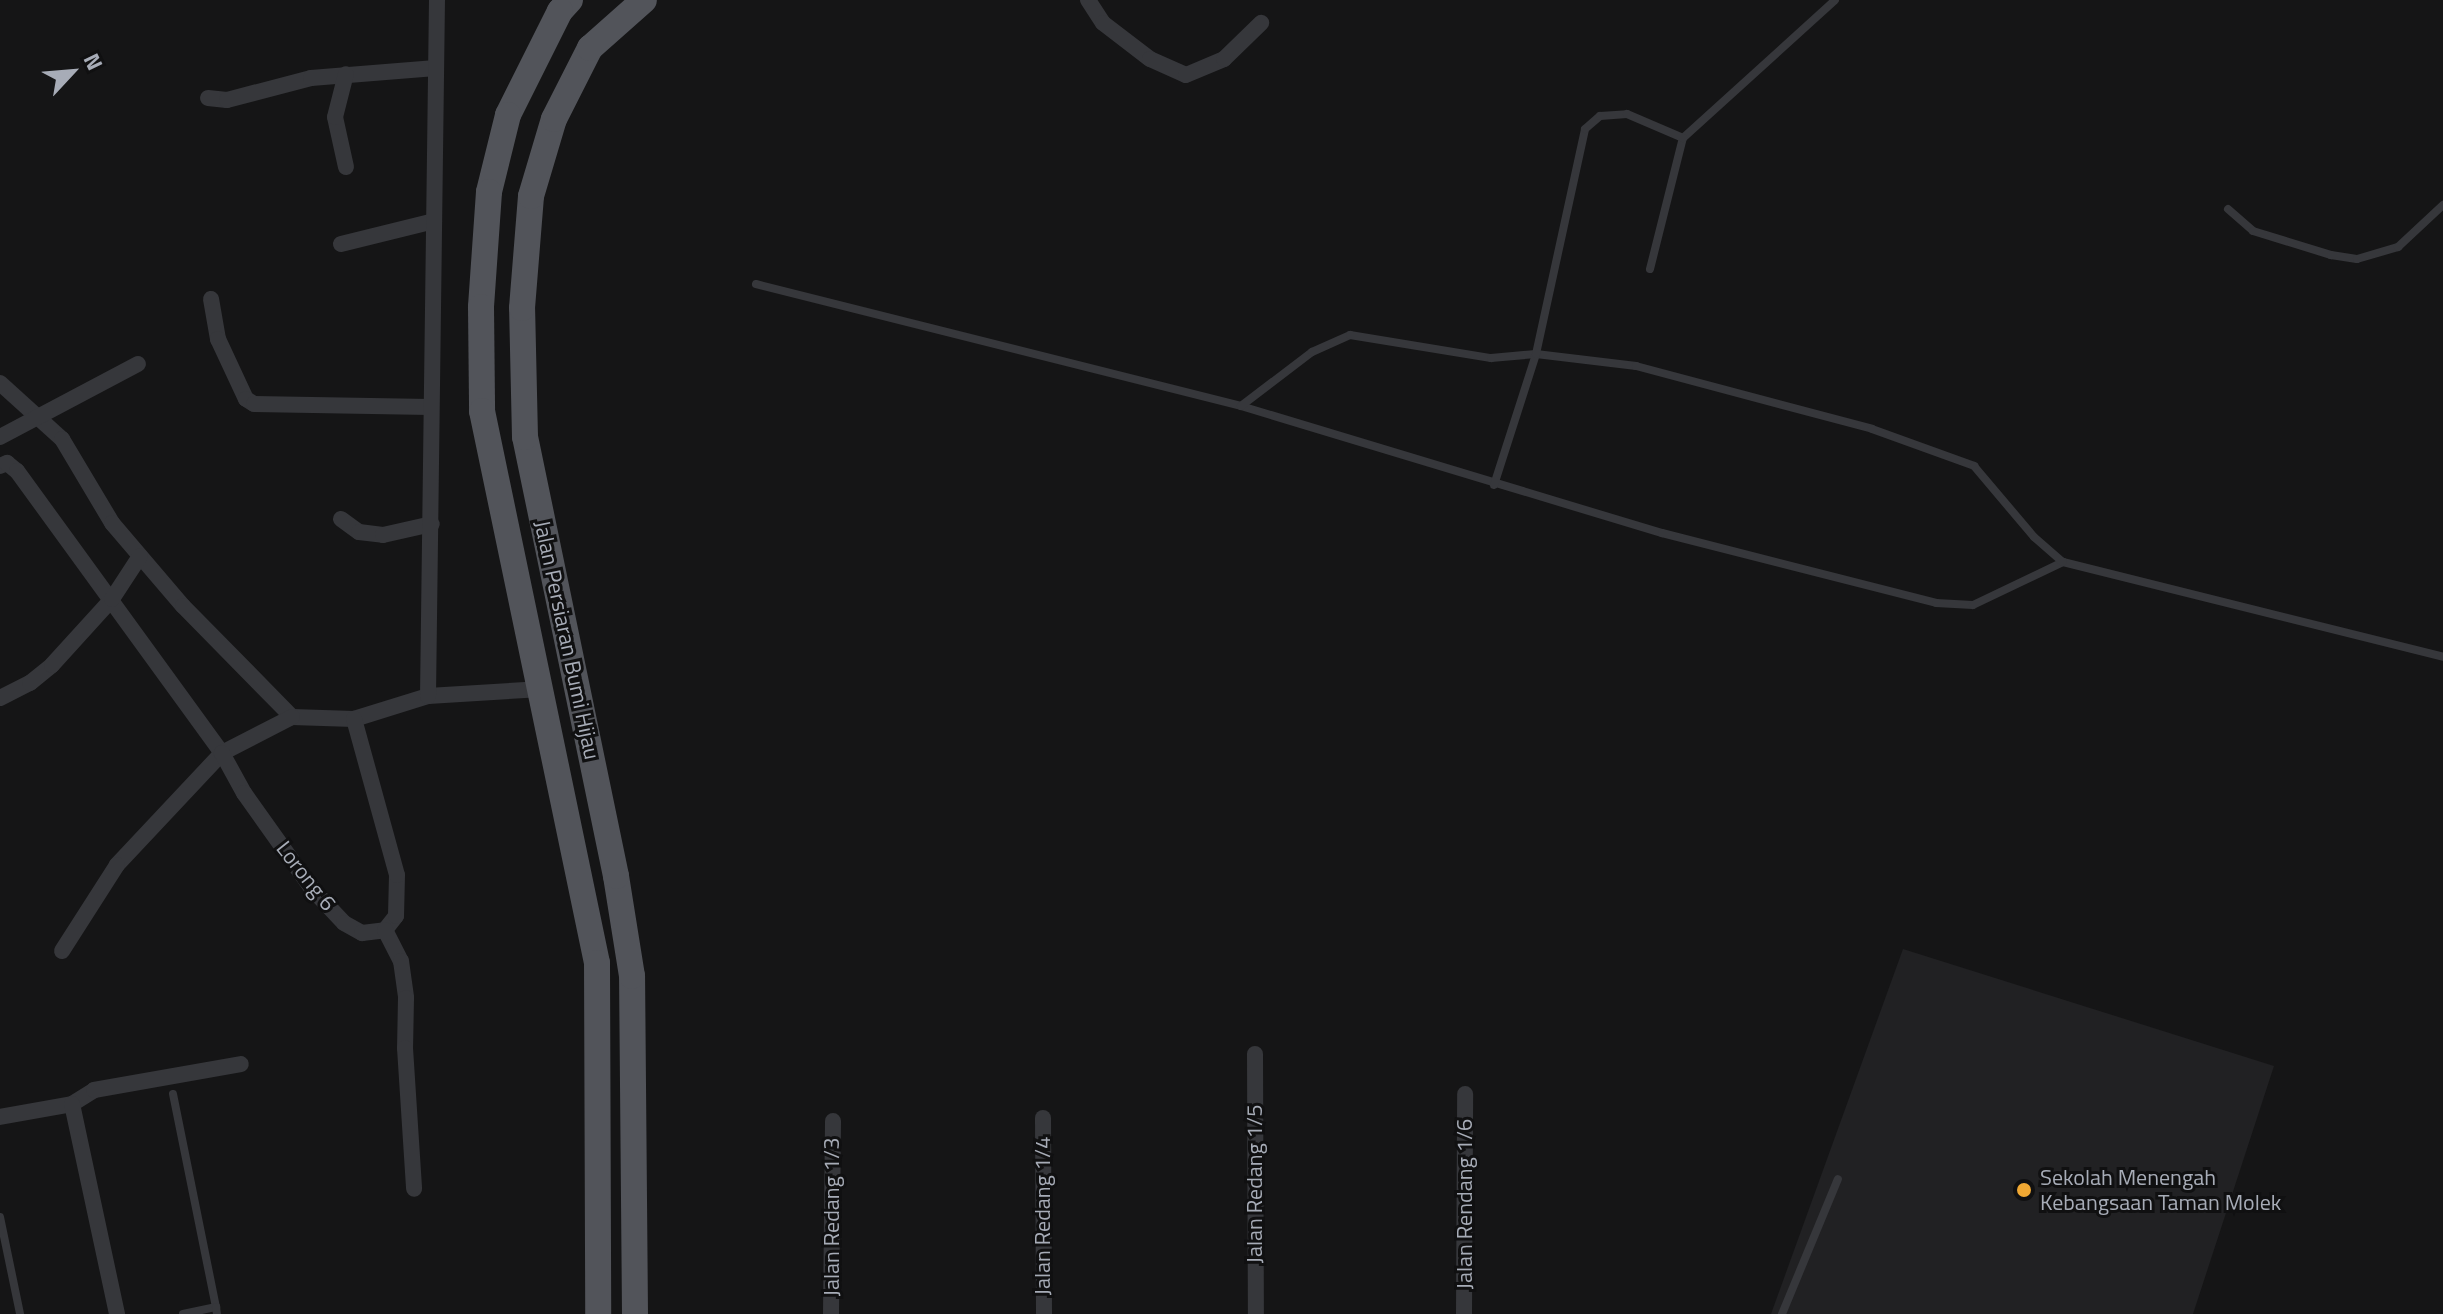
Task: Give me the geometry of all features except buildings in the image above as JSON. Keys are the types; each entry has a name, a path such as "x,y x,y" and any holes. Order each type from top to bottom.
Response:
{"main road":[{"name":"Jalan Persiaran Bumi Hijau","path":"570,0 560,11 508,115 489,192 481,307 485,439 542,689 597,963 598,1314"},
{"name":"Jalan Persiaran Bumi Hijau","path":"635,1314 632,976 616,876 525,437 522,308 531,196 554,119 590,48 644,0"}],"street":[{"path":"428,696 437,0"},
{"path":"1088,0 1103,23 1150,59 1186,75 1224,59 1261,23"},
{"path":"208,98 227,100 311,78 436,68"},
{"path":"346,74 335,117 346,167"},
{"path":"341,244 434,221"},
{"path":"211,299 218,339 246,399 254,404 430,407"},
{"path":"0,437 138,364"},
{"path":"0,383 62,439 112,523 183,606 292,717"},
{"name":"Lorong 6","path":"0,466 7,463 17,471 222,753 244,793 323,901 344,923 362,933 385,930"},
{"path":"341,519 359,532 383,535 432,524"},
{"path":"0,698 30,683 52,665 112,599 140,556"},
{"path":"62,951 117,865 222,753 292,717 354,719 428,696 542,689"},
{"path":"354,719 397,875 396,916 385,930 401,961 406,998 405,1048 414,1189"},
{"name":"Jalan Redang 1/5","path":"1255,1054 1256,1314"},
{"path":"0,1117 72,1104 94,1090 241,1064"},
{"name":"Jalan Rendang 1/6","path":"1464,1314 1465,1094"},
{"path":"72,1104 117,1314"},
{"name":"Jalan Redang 1/4","path":"1043,1118 1044,1314"},
{"name":"Jalan Redang 1/3","path":"831,1314 833,1121"}],"lane":[{"path":"1650,269 1683,138 1835,0"},
{"path":"1494,485 1536,354 1585,129 1600,116 1627,114 1683,138"},
{"path":"2228,209 2253,231 2331,255 2357,259 2398,247 2443,205"},
{"path":"756,284 1241,406 1494,485 1936,603 1973,605 2063,562"},
{"path":"1241,406 1312,352 1350,335 1491,358 1536,354 1636,366 1872,429 1974,466 2034,537 2063,562 2443,657"},
{"path":"173,1094 217,1311 183,1314"},
{"path":"1782,1314 1838,1179"},
{"path":"0,1217 20,1314"}],"shaded area":[{"name":"Sekolah Menengah Kebangsaan Taman Molek","path":"1903,949 2274,1066 2193,1314 1771,1314"}],"place":[{"name":"Sekolah Menengah Kebangsaan Taman Molek","path":"2024,1190"}]}
